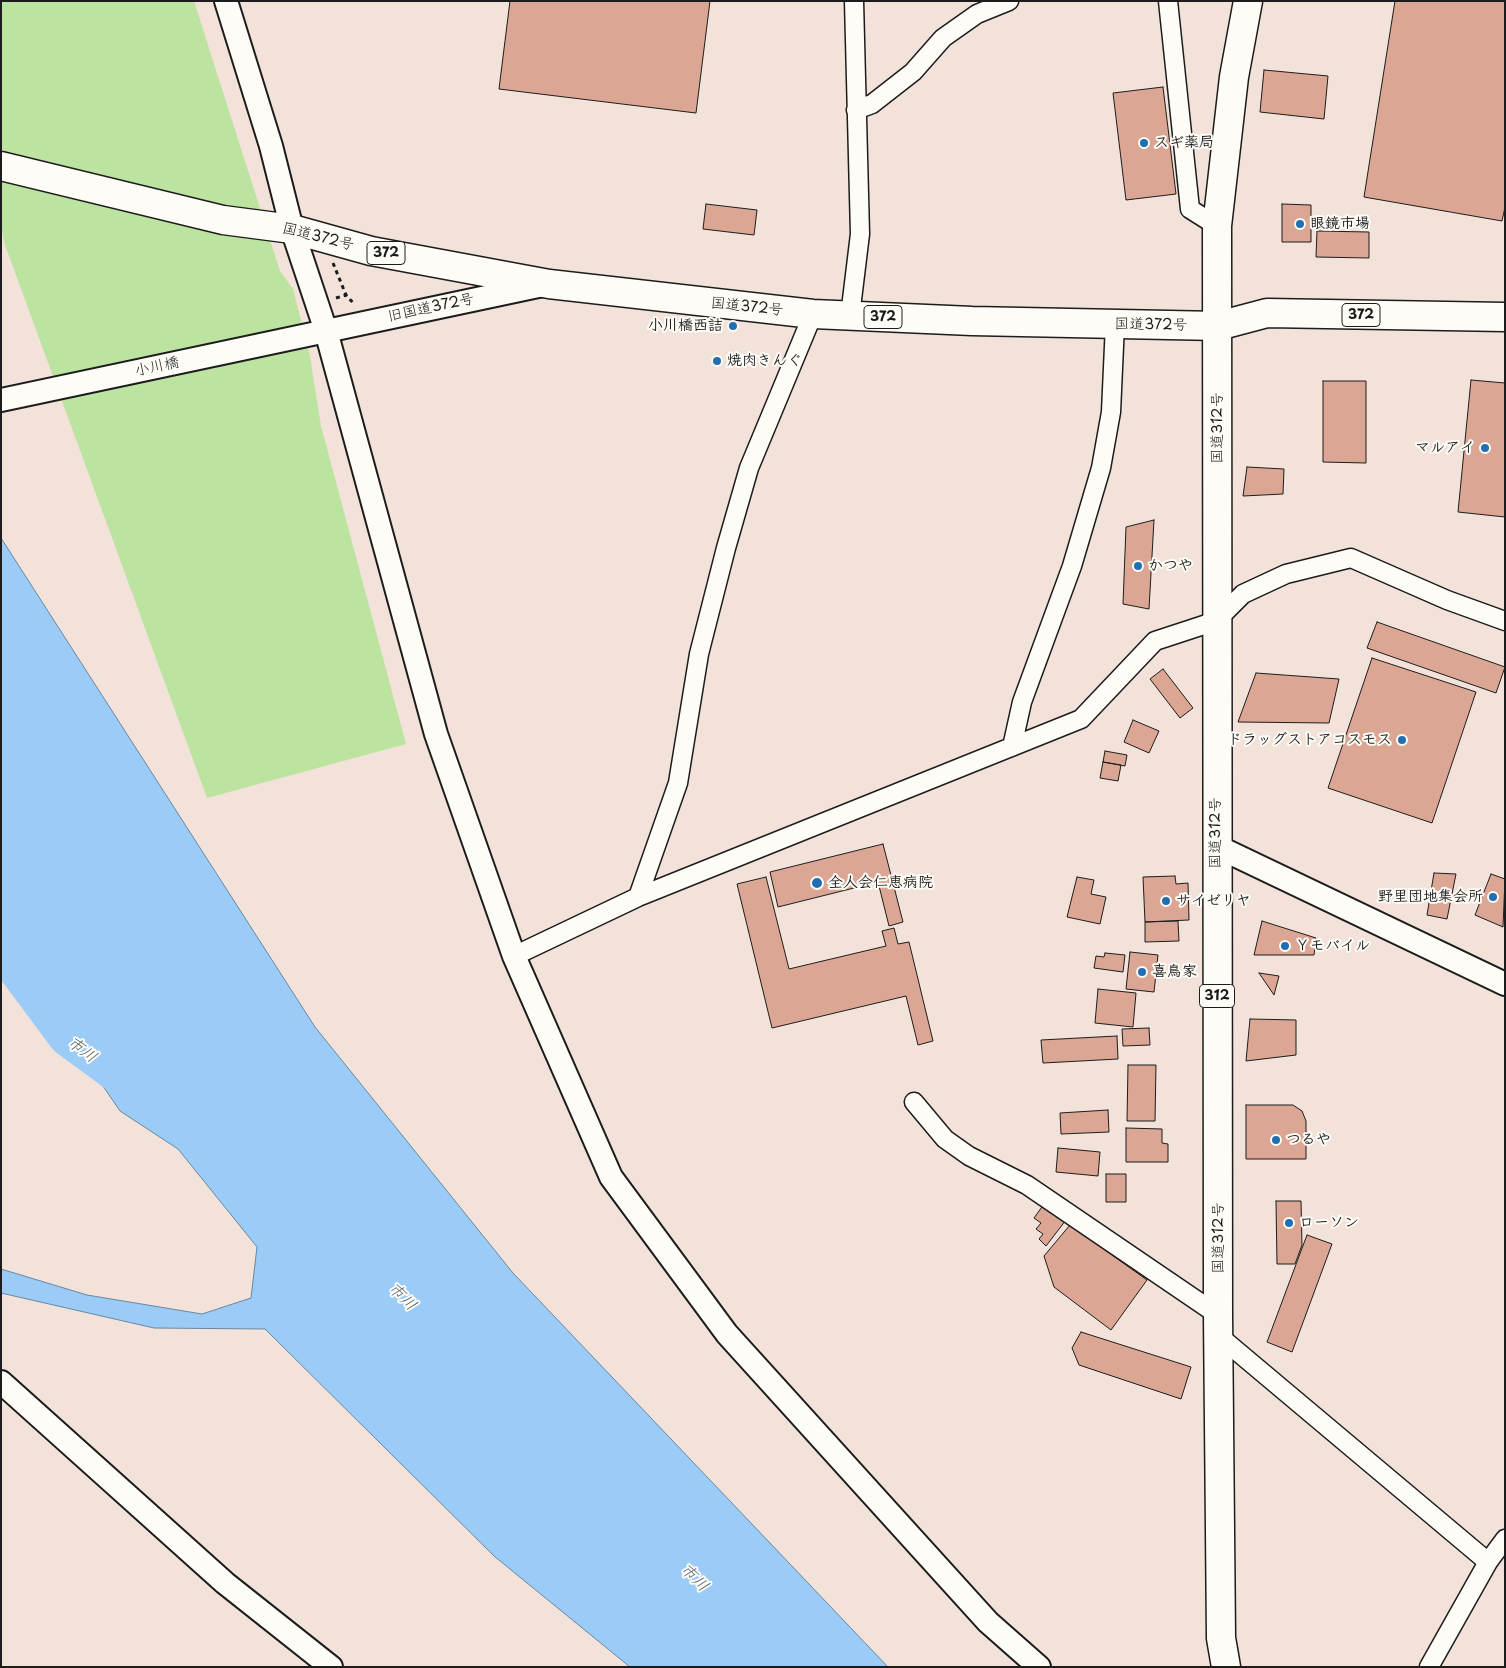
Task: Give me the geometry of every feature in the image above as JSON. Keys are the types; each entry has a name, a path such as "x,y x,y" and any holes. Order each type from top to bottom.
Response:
{"highway":[{"name":"国道312号","path":"1226,1667 1221,1638 1218,1326 1216,846 1217,226 1234,77 1248,1"},
{"name":"国道372号","path":"1,166 223,220 292,229 371,251 550,284 813,314 1218,326 1267,313 1505,317"}],"street":[{"path":"226,1 271,146 320,332 436,734 514,956 611,1177 726,1334 988,1622 1039,1667"},
{"path":"850,316 860,234 854,1"},
{"path":"856,110 872,104 913,72 943,38 976,14 1009,1"},
{"path":"1168,1 1190,209 1217,226"},
{"name":"旧国道372号","path":"320,332 550,284"},
{"path":"638,897 678,784 699,654 749,468 813,314"},
{"path":"1012,746 1022,702 1072,566 1101,468 1111,412 1115,324"},
{"name":"小川橋","path":"1,400 320,332"},
{"path":"514,956 638,897 1081,719 1155,641 1216,621 1243,594 1286,574 1350,558 1447,600 1505,621"},
{"path":"1216,846 1505,984"},
{"path":"914,1102 945,1139 969,1156 1027,1185 1218,1326 1488,1562"},
{"path":"1,1382 225,1583 331,1667"},
{"path":"1429,1667 1488,1562 1505,1539"}],"path":[{"path":"331,259 346,295 355,306"},
{"path":"336,298 346,295"}],"green space":[{"path":"1,1 194,1 280,271 293,289 310,356 321,426 406,744 207,798 5,245 1,226"}],"water":[{"path":"1,538 315,1027 513,1273 888,1667 630,1667 494,1556 265,1329 154,1328 1,1293 1,1269 87,1295 202,1314 251,1298 257,1247 178,1149 120,1111 1,936"}],"building":[{"path":"510,1 710,1 696,113 499,89"},
{"path":"1395,1 1505,1 1505,207 1502,221 1364,197"},
{"path":"1264,70 1328,76 1324,119 1260,112"},
{"name":"スギ薬局","path":"1163,87 1176,194 1126,200 1113,93"},
{"path":"706,204 757,210 754,235 703,229"},
{"path":"1282,204 1311,205 1311,242 1282,242"},
{"path":"1317,231 1369,232 1369,258 1316,257"},
{"name":"マルアイ","path":"1471,380 1505,383 1505,517 1458,512"},
{"path":"1323,381 1366,381 1366,463 1323,462"},
{"path":"1247,467 1284,469 1283,494 1243,496"},
{"name":"かつや","path":"1154,520 1149,609 1123,604 1126,527"},
{"path":"1377,622 1505,667 1496,693 1367,648"},
{"name":"ドラッグストアコスモス","path":"1372,658 1476,692 1432,823 1328,788"},
{"path":"1163,669 1193,708 1180,718 1150,679"},
{"path":"1256,673 1339,679 1329,723 1238,722"},
{"path":"1133,720 1159,731 1149,753 1124,742"},
{"path":"1105,751 1127,755 1125,766 1103,762"},
{"path":"1103,762 1121,765 1118,781 1100,778"},
{"path":"883,844 903,922 889,926 878,882 778,907 770,872"},
{"path":"1434,873 1456,874 1447,919 1427,915"},
{"name":"野里団地集会所","path":"1491,874 1505,879 1503,927 1475,915"},
{"path":"1175,876 1176,884 1188,883 1189,920 1145,922 1143,877"},
{"path":"766,877 789,969 886,946 882,931 894,928 898,944 909,942 933,1041 918,1045 906,996 772,1028 737,884"},
{"path":"1077,877 1094,880 1091,894 1106,897 1100,924 1067,917"},
{"path":"1178,921 1179,941 1145,942 1145,922"},
{"name":"Ｙモバイル","path":"1262,921 1316,938 1314,955 1254,955"},
{"name":"喜鳥家","path":"1130,952 1158,955 1154,992 1126,989"},
{"path":"1105,953 1125,955 1123,972 1094,968 1096,956 1104,957"},
{"path":"1259,973 1279,976 1274,995"},
{"path":"1098,989 1136,993 1133,1027 1095,1023"},
{"path":"1250,1019 1296,1020 1296,1055 1246,1061"},
{"path":"1149,1028 1150,1045 1123,1046 1122,1029"},
{"path":"1117,1036 1118,1059 1043,1063 1041,1040"},
{"path":"1128,1065 1156,1065 1155,1121 1127,1121"},
{"name":"つるや","path":"1246,1105 1293,1105 1302,1111 1306,1121 1306,1159 1246,1159"},
{"path":"1108,1110 1109,1132 1061,1134 1060,1113"},
{"path":"1126,1128 1162,1129 1162,1143 1168,1144 1168,1162 1126,1162"},
{"path":"1058,1148 1100,1152 1098,1176 1056,1172"},
{"path":"1106,1174 1126,1174 1126,1202 1106,1202"},
{"name":"ローソン","path":"1276,1201 1301,1201 1302,1245 1295,1264 1277,1264"},
{"path":"1044,1204 1066,1220 1046,1246 1039,1239 1043,1234 1036,1229 1041,1223 1034,1218"},
{"path":"1070,1225 1147,1280 1111,1330 1054,1287 1044,1256"},
{"path":"1307,1235 1332,1244 1292,1352 1267,1342"},
{"path":"1081,1332 1191,1367 1181,1399 1079,1365 1072,1348"}],"waterway":[{"name":"市川","path":"1,953 65,1039 114,1075"}],"place":[{"name":"スギ薬局","path":"1144,143"},
{"name":"眼鏡市場","path":"1300,224"},
{"name":"小川橋西詰","path":"733,326"},
{"name":"焼肉きんぐ","path":"717,361"},
{"name":"マルアイ","path":"1485,448"},
{"name":"かつや","path":"1138,566"},
{"name":"ドラッグストアコスモス","path":"1402,740"},
{"name":"全人会仁恵病院","path":"817,883"},
{"name":"野里団地集会所","path":"1493,897"},
{"name":"サイゼリヤ","path":"1166,901"},
{"name":"Ｙモバイル","path":"1285,946"},
{"name":"喜鳥家","path":"1142,972"},
{"name":"つるや","path":"1276,1140"},
{"name":"ローソン","path":"1289,1223"}]}
